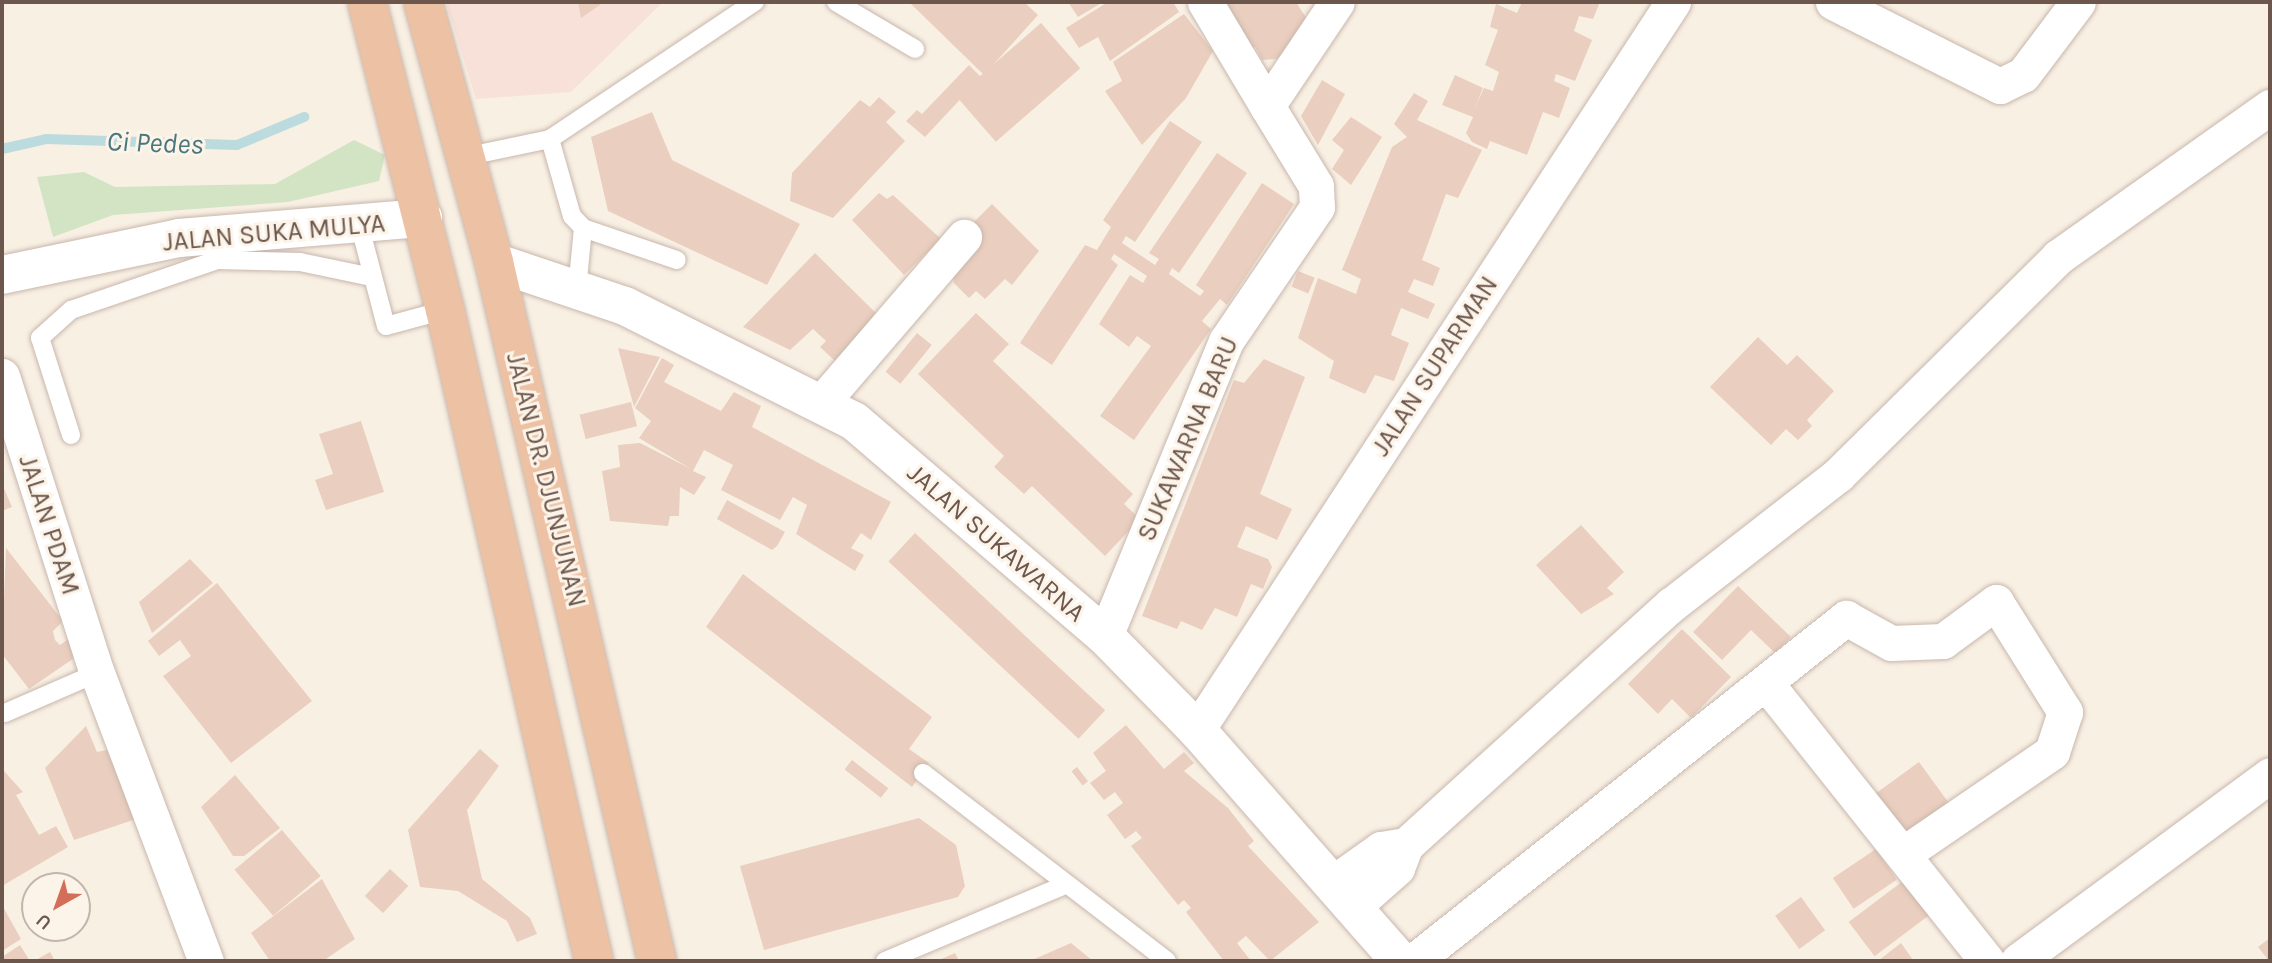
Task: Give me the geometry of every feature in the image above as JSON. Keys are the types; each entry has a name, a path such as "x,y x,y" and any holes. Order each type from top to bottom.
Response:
{"highway":[{"path":"367,2 445,310 594,961"},
{"name":"JALAN DR. DJUNJUNAN","path":"423,2 494,262 657,961"}],"street":[{"name":"SUKAWARNA BARU","path":"1105,636 1226,341 1317,207 1316,186 1205,2"},
{"path":"1267,106 1337,2"},
{"name":"JALAN SUPARMAN","path":"1197,730 1673,2"},
{"path":"1833,2 2000,86 2023,75 2078,2"},
{"path":"1343,895 1397,869 1406,845 1671,605 1838,475 2058,257 2270,107"},
{"name":"JALAN SUKA MULYA","path":"2,275 179,238 360,227 423,218"},
{"path":"822,402 964,237"},
{"name":"JALAN SUKAWARNA","path":"494,262 625,306 822,402 854,421 1105,636 1197,730 1397,959"},
{"name":"JALAN PDAM","path":"2,376 97,673 206,961"},
{"path":"1397,959 1766,683 1846,618 1891,643 1944,640 1996,602 2065,712 2052,752 1906,852"},
{"path":"1766,683 1906,852 1987,961"},
{"path":"2018,961 2270,775"}],"lane":[{"path":"464,157 550,139 755,2"},
{"path":"835,2 915,49"},
{"path":"550,139 572,216 583,228 677,260"},
{"path":"360,227 386,326 445,310"},
{"path":"577,290 583,228"},
{"path":"71,435 40,338 71,310 217,260 300,262 372,277"},
{"path":"3,712 97,673"},
{"path":"923,773 1167,961"},
{"path":"885,961 1065,885"}],"shaded area":[{"path":"446,2 663,2 571,92 476,99"}],"green space":[{"path":"354,140 385,155 379,181 288,202 113,215 53,237 37,177 84,172 115,187 275,184"}],"building":[{"path":"578,2 604,2 581,18"},
{"path":"909,2 1024,2 1038,15 984,75"},
{"path":"1068,2 1103,2 1078,17"},
{"path":"1108,2 1173,2 1179,12 1110,61 1098,37 1079,48 1066,28"},
{"path":"1223,2 1296,2 1314,30 1276,59 1262,60 1255,47 1248,49"},
{"path":"1522,2 1600,2 1593,19 1579,16 1574,31 1592,40 1575,81 1556,74 1554,81 1570,88 1559,118 1543,112 1527,155 1490,141 1487,149 1472,142 1466,133 1473,117 1442,105 1455,75 1483,88 1474,110 1484,88 1493,91 1499,72 1485,65 1498,30 1490,27 1496,4 1517,13"},
{"path":"1184,14 1213,51 1186,98 1142,145 1105,91 1122,81 1113,62"},
{"path":"1041,23 1080,68 996,142 956,96"},
{"path":"969,65 981,77 925,137 906,121 917,110 922,114"},
{"path":"1322,80 1345,94 1318,145 1301,116"},
{"path":"1414,93 1428,101 1417,120 1482,150 1458,198 1446,194 1422,260 1440,268 1433,286 1414,279 1408,292 1435,304 1428,319 1401,308 1391,335 1409,343 1394,381 1375,375 1365,394 1329,378 1334,361 1298,338 1318,278 1356,294 1361,279 1342,270 1392,147 1407,137 1394,124"},
{"path":"879,97 896,112 886,122 905,141 833,218 790,201 792,173 860,100 870,107"},
{"path":"652,112 672,160 800,224 767,285 608,211 591,137"},
{"path":"1351,117 1382,137 1351,185 1332,169 1344,150 1332,140"},
{"path":"1170,121 1202,142 1135,242 1126,236 1122,243 1155,265 1159,259 1149,253 1217,153 1247,173 1179,273 1172,268 1169,274 1200,296 1204,291 1196,285 1262,183 1294,204 1227,305 1220,299 1202,321 1211,329 1134,440 1100,416 1151,346 1137,336 1129,347 1099,324 1130,275 1143,283 1147,276 1114,254 1111,259 1118,265 1052,365 1020,343 1085,245 1097,250 1111,227 1103,220"},
{"path":"879,193 887,199 893,195 941,239 904,275 852,220"},
{"path":"992,204 1039,251 1012,285 1005,279 985,299 976,291 969,298 954,283 951,267 968,228"},
{"path":"815,253 882,319 846,371 820,347 826,341 813,329 790,350 743,327"},
{"path":"1298,271 1315,278 1308,294 1292,287"},
{"path":"976,313 1009,344 993,361 1133,494 1124,504 1140,519 1105,556 1032,486 1024,494 994,467 1004,456 918,374"},
{"path":"917,333 932,345 900,384 886,372"},
{"path":"1758,337 1787,365 1797,355 1834,391 1807,420 1812,426 1798,440 1786,429 1771,445 1710,387"},
{"path":"618,348 660,357 634,407"},
{"path":"662,358 674,365 664,382 721,411 734,392 761,406 752,427 891,502 871,540 861,533 851,548 864,555 855,571 796,534 807,505 793,497 780,520 721,490 733,465 704,450 693,471 706,477 694,495 680,487 679,516 670,516 668,526 610,521 602,471 620,467 618,445 640,443 691,469 639,438 651,421 635,408"},
{"path":"1264,359 1305,377 1260,494 1292,509 1277,540 1246,526 1237,547 1268,559 1272,567 1263,589 1251,584 1237,617 1215,608 1202,630 1181,621 1177,629 1142,616 1234,380 1244,383"},
{"path":"631,402 637,426 586,439 580,415"},
{"path":"361,421 384,492 326,510 315,480 333,474 319,434"},
{"path":"2,484 12,507 2,511"},
{"path":"727,500 785,532 777,546 772,550 717,519"},
{"path":"1581,525 1624,572 1607,588 1614,594 1581,614 1536,565"},
{"path":"915,533 1105,710 1079,739 888,562"},
{"path":"6,548 63,621 53,631 55,640 60,645 73,636 83,652 29,689 2,654"},
{"path":"190,559 213,583 152,633 139,602"},
{"path":"743,574 932,717 909,749 929,763 912,787 706,627"},
{"path":"217,583 312,701 231,763 163,676 191,656 180,640 159,656 148,641"},
{"path":"1738,586 1791,637 1775,653 1751,630 1722,660 1693,632"},
{"path":"1682,629 1731,677 1691,718 1672,699 1658,714 1628,684"},
{"path":"1126,725 1164,769 1184,752 1194,763 1184,771 1228,808 1254,841 1248,846 1319,922 1270,961 1246,936 1237,943 1251,961 1224,961 1186,912 1191,908 1184,900 1178,905 1131,846 1142,838 1136,831 1125,839 1107,815 1123,803 1115,792 1104,800 1090,783 1106,771 1093,753"},
{"path":"86,726 97,752 107,750 136,819 74,840 45,768"},
{"path":"480,749 499,766 467,810 482,879 530,918 537,934 517,942 507,921 458,891 420,887 408,830"},
{"path":"852,760 888,788 881,798 845,769"},
{"path":"1919,762 1950,804 1902,839 1871,797"},
{"path":"1077,767 1088,781 1083,785 1071,771"},
{"path":"3,770 23,792 16,795 39,835 56,826 68,847 26,872 21,872 21,875 2,886"},
{"path":"235,775 280,828 244,856 233,856 201,807"},
{"path":"919,818 956,845 965,886 958,897 764,950 740,866"},
{"path":"282,830 321,876 273,916 235,870"},
{"path":"1876,849 1897,880 1854,909 1833,878"},
{"path":"390,869 408,886 383,913 365,896"},
{"path":"1915,872 1941,906 1875,956 1849,922"},
{"path":"322,879 355,939 323,961 270,961 251,933"},
{"path":"1801,897 1825,930 1799,949 1775,916"},
{"path":"2,905 21,939 2,951"},
{"path":"2270,938 2270,961 2269,961 2258,947"},
{"path":"1071,943 1093,961 1030,961"},
{"path":"1901,943 1913,960 1878,961"},
{"path":"20,945 30,961 2,961 2,957"},
{"path":"50,952 55,961 34,961"},
{"path":"955,953 959,961 937,961"}],"waterway":[{"name":"Ci Pedes","path":"2,149 46,139 237,145 304,117"}]}
